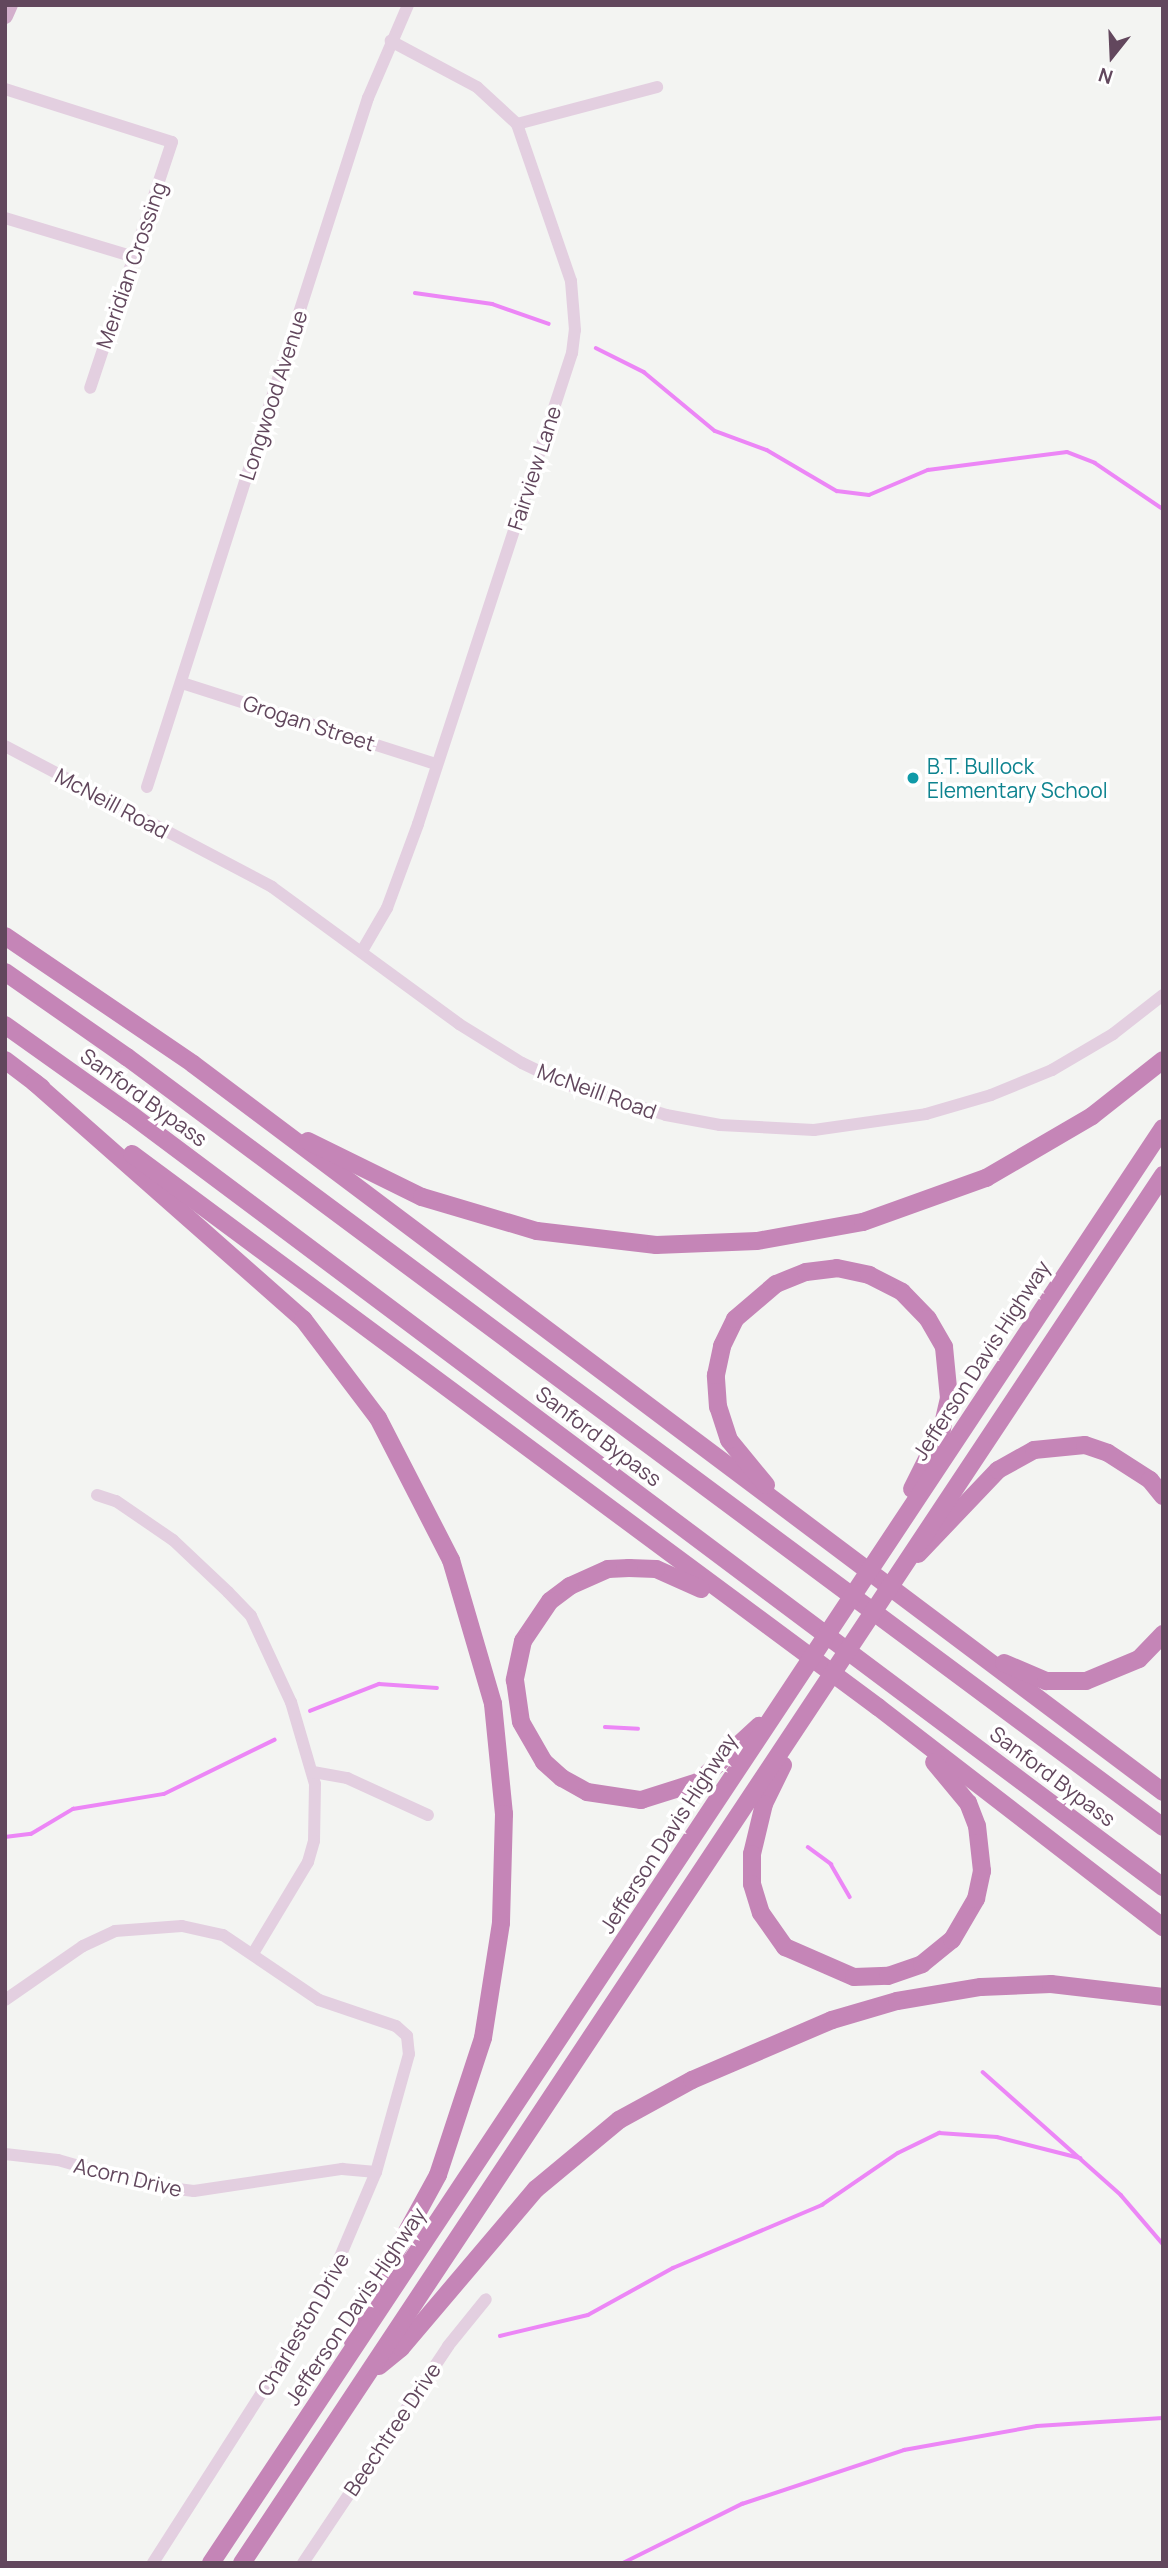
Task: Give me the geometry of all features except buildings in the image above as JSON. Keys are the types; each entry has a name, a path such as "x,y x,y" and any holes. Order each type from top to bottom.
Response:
{"highway":[{"path":"5,936 323,1150 422,1197 537,1231 613,1242 689,1245 827,1231 937,1198 986,1178 1059,1138 1163,1060"},
{"name":"Sanford Bypass","path":"5,972 127,1057 1163,1827"},
{"name":"Sanford Bypass","path":"5,1026 887,1679 1163,1887"},
{"path":"5,1060 874,1706 1163,1927"},
{"path":"192,1064 1163,1792"},
{"path":"34,1082 303,1319 378,1418 451,1560 493,1704 504,1814 501,1923 483,2038 438,2175 358,2321 349,2356"},
{"name":"Jefferson Davis Highway","path":"211,2563 769,1718 1163,1128"},
{"path":"242,2563 1163,1175"},
{"path":"829,1543 750,1468 729,1440 719,1407 718,1365 736,1320 776,1284 806,1272 837,1268 858,1272 902,1292 929,1319 944,1347 949,1398 942,1429 898,1527"},
{"path":"904,1565 937,1539 998,1470 1034,1450 1085,1445 1108,1453 1150,1480 1163,1496"},
{"path":"769,1718 698,1783 641,1800 611,1798 587,1792 544,1762 522,1722 515,1681 523,1641 542,1611 570,1586 608,1569 656,1569 690,1582 773,1632"},
{"path":"925,1615 1011,1667 1046,1681 1086,1681 1116,1672 1139,1659 1163,1634"},
{"path":"790,1738 756,1826 752,1884 761,1913 785,1947 821,1966 854,1977 888,1976 922,1964 952,1940 965,1923 976,1899 982,1847 968,1803 948,1777 889,1724 874,1706"},
{"path":"365,2377 401,2348 536,2189 619,2120 692,2081 832,2020 897,2001 981,1987 1051,1984 1163,1997"}],"main road":[{"path":"5,16 10,5"}],"street":[{"name":"Longwood Avenue","path":"147,788 368,98 408,5"},
{"name":"Fairview Lane","path":"362,951 403,869 574,341 571,281 517,124 477,87 391,41"},
{"path":"517,124 657,87"},
{"name":"Meridian Crossing","path":"5,89 172,142 90,388"},
{"path":"5,218 134,257"},
{"name":"Grogan Street","path":"182,682 436,764"},
{"name":"McNeill Road","path":"5,746 272,887 459,1024 568,1085 666,1115 766,1129 858,1126 926,1114 991,1095 1052,1070 1113,1034 1163,995"},
{"path":"5,2000 83,1946 115,1931 183,1926 223,1935 254,1952 308,1862 317,1816 313,1772 279,1670 251,1616 173,1540 116,1501 97,1495"},
{"path":"313,1772 346,1777 428,1815"},
{"name":"Charleston Drive","path":"153,2563 323,2297 376,2172 409,2054 407,2036 396,2026 318,2000 254,1952"},
{"name":"Acorn Drive","path":"5,2154 58,2161 146,2185 194,2191 342,2169 376,2172"},
{"name":"Beechtree Drive","path":"303,2563 448,2346 486,2299"}],"waterway":[{"path":"415,293 492,304 549,324"},
{"path":"596,348 644,372 715,431 767,450 837,491 869,495 928,470 1067,452 1095,463 1163,509"},
{"path":"310,1711 379,1684 437,1688"},
{"path":"605,1727 638,1729"},
{"path":"5,1837 31,1834 73,1809 164,1794 274,1740"},
{"path":"808,1847 831,1864 850,1897"},
{"path":"983,2072 1121,2195 1163,2244"},
{"path":"500,2336 588,2315 673,2268 822,2205 898,2153 939,2133 997,2137 1080,2158"},
{"path":"623,2563 742,2504 904,2450 1037,2426 1163,2418"}],"place":[{"name":"B.T. Bullock Elementary School","path":"913,778"}]}
